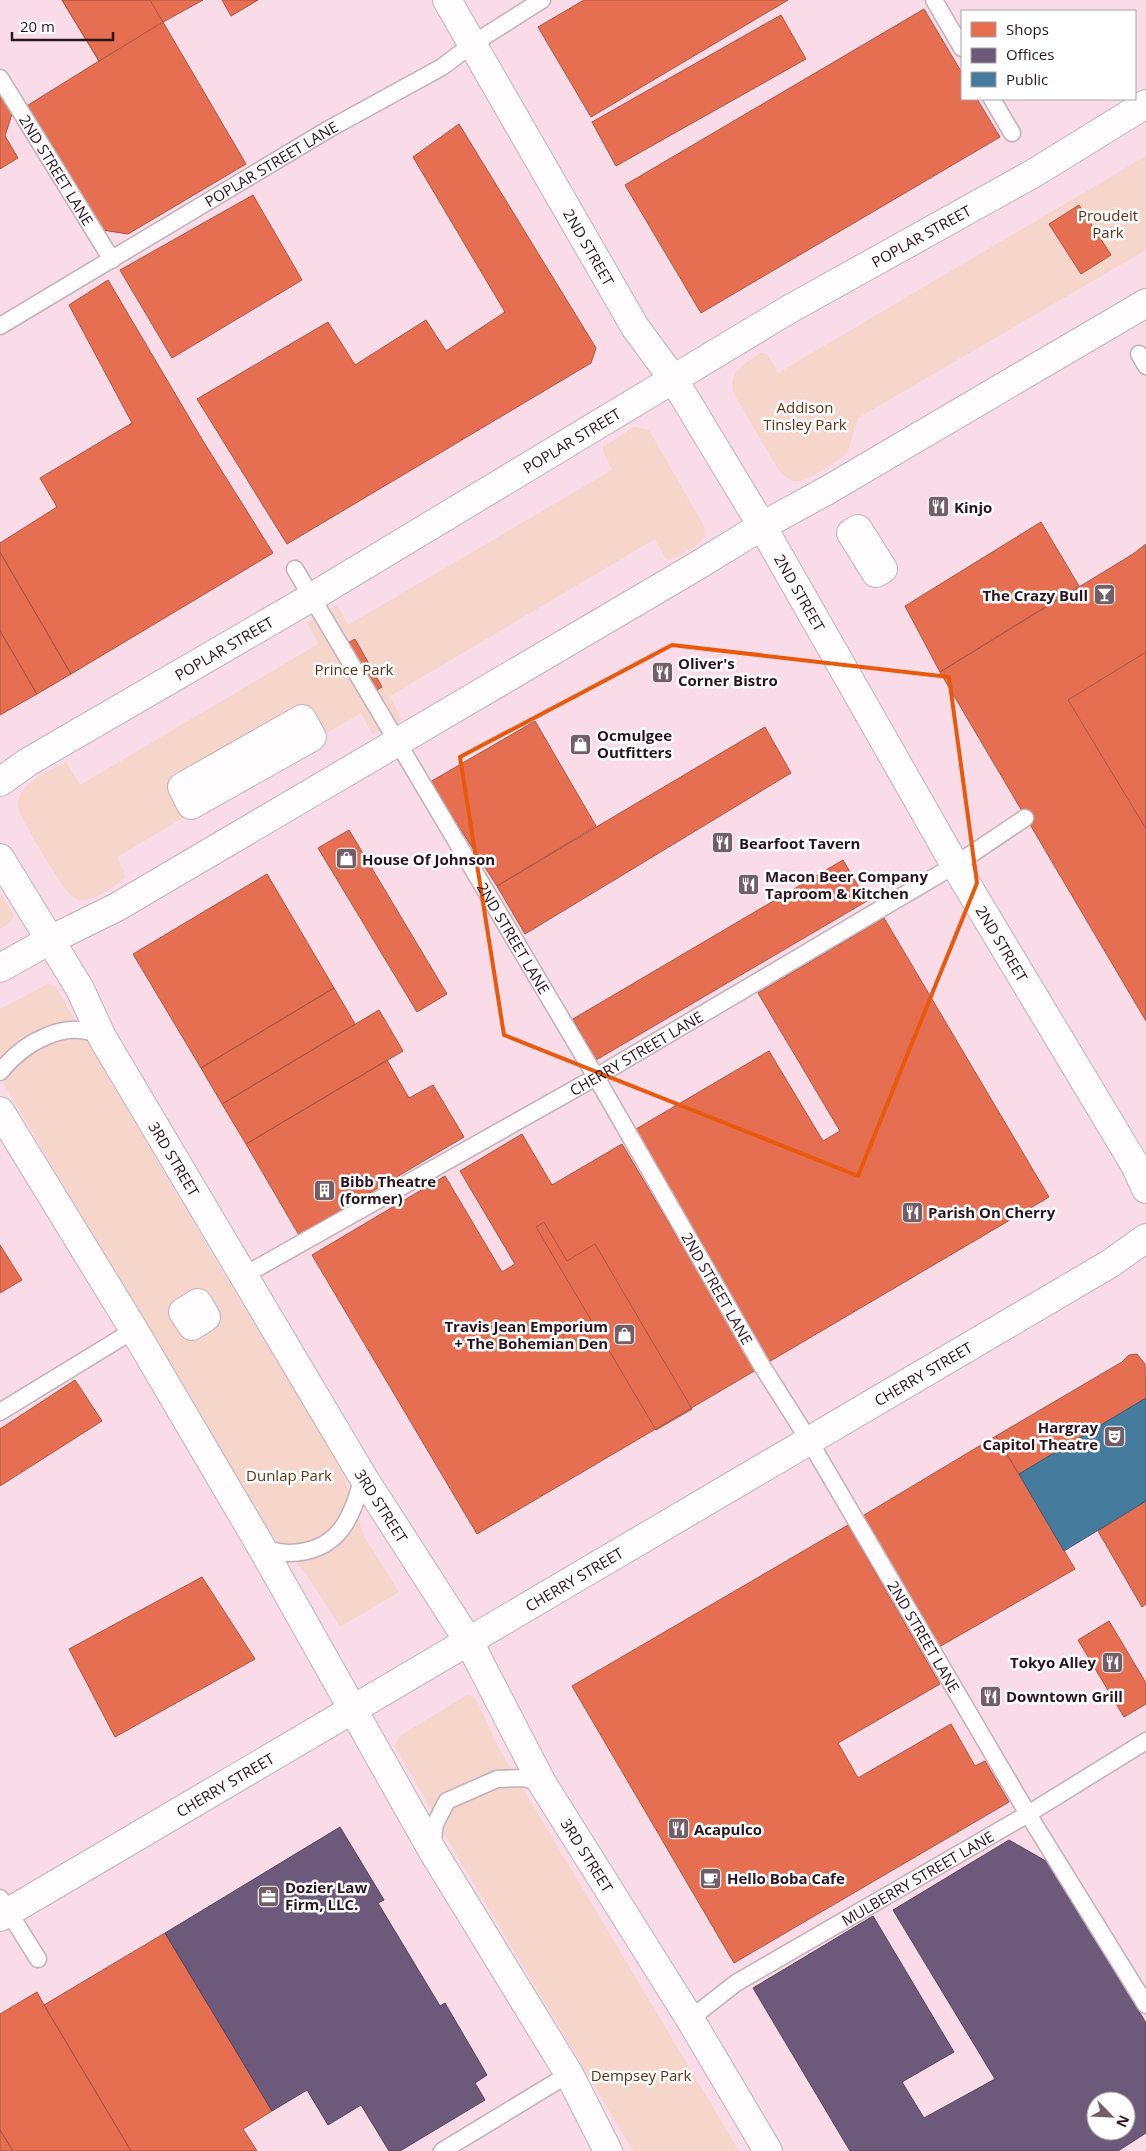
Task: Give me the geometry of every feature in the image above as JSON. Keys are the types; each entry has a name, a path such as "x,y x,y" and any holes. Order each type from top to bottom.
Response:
{"street":[{"name":"2ND STREET","path":"447,0 474,43 635,327 674,380 762,526 955,865 1135,1165 1146,1189"},
{"name":"POPLAR STREET","path":"0,782 28,762 312,598 788,310 1034,173 1146,104"},
{"path":"0,968 50,940 117,907 762,526 826,491 1146,303"},
{"name":"3RD STREET","path":"0,858 80,989 102,1037 363,1477 469,1642 542,1783 690,2019 768,2151"},
{"path":"0,1111 134,1330 262,1548 432,1850 569,2074 608,2151"},
{"name":"CHERRY STREET","path":"3,1909 352,1710 810,1442 1111,1263 1146,1238"}],"lane":[{"name":"POPLAR STREET LANE","path":"0,326 329,129 442,67 474,43 542,0"},
{"path":"934,0 961,46"},
{"name":"2ND STREET LANE","path":"0,78 112,260"},
{"path":"993,100 1012,133"},
{"name":"2ND STREET LANE","path":"295,569 596,1077 762,1366 810,1442 1028,1814 1146,2004"},
{"name":"CHERRY STREET LANE","path":"243,1276 596,1077 955,865 1025,818"},
{"path":"0,1072 18,1053 57,1031 90,1030 102,1037"},
{"path":"0,1412 134,1330"},
{"path":"262,1548 288,1553 309,1550 326,1543 343,1529 355,1509 363,1477"},
{"name":"MULBERRY STREET LANE","path":"690,2019 736,1983 1028,1814 1146,1741"},
{"path":"432,1850 435,1824 447,1802 497,1779 524,1778 542,1783"},
{"path":"3,1909 38,1959"},
{"path":"442,2151 569,2074"}],"highlighted area":[{"path":"672,645 949,677 977,883 858,1176 504,1035 460,757"}],"shaded area":[{"path":"0,0 1146,0 1146,2151 0,2151"}],"green space":[{"name":"Addison Tinsley Park","path":"1146,156 1146,250 858,418 847,454 821,471 807,479 795,481 784,476 779,471 733,392 733,378 739,368 760,353 767,354 778,373"},
{"name":"Prince Park","path":"634,427 649,430 704,526 704,537 700,542 670,560 665,558 655,539 390,696 402,720 372,734 361,713 117,857 126,878 105,892 87,900 75,898 69,893 41,851 18,807 22,792 32,782 66,762 80,785 318,644 307,622 337,605 348,625 612,470 603,447"},
{"path":"0,893 14,915 10,923 0,929"},
{"name":"Dunlap Park","path":"48,984 55,986 220,1268 339,1463 365,1538 399,1592 340,1627 307,1575 258,1518 0,1077 0,1009"},
{"name":"Dempsey Park","path":"467,1695 473,1696 476,1700 500,1750 739,2151 633,2151 458,1857 395,1746 400,1736"}],"building: Shops":[{"path":"62,0 203,0 163,22 246,164 128,234 102,230 25,107 99,61"},
{"path":"62,0 150,0 163,22 99,61"},
{"path":"222,0 258,0 231,16"},
{"path":"584,0 788,0 591,117 538,27"},
{"path":"924,9 961,71 961,100 978,100 1000,137 701,313 625,185"},
{"path":"781,15 806,59 616,166 592,122"},
{"path":"0,94 12,114 5,136 18,158 0,169"},
{"path":"459,124 596,348 591,363 287,544 197,399 328,322 355,365 426,320 446,351 505,312 413,157"},
{"path":"253,195 302,280 172,358 120,270"},
{"path":"1079,205 1111,255 1081,274 1049,224"},
{"path":"108,280 203,441 273,553 71,674 0,552 0,543 57,507 40,478 132,423 69,305"},
{"path":"1041,522 1079,586 940,672 905,606"},
{"path":"1146,544 1146,1021 940,672 1133,554"},
{"path":"0,552 71,674 37,694 0,631"},
{"path":"0,631 37,694 0,715"},
{"path":"355,639 382,687 363,699 335,650"},
{"path":"1146,652 1146,829 1068,700"},
{"path":"535,721 596,826 497,886 430,782"},
{"path":"765,727 791,773 525,934 497,886"},
{"path":"349,830 447,994 417,1012 318,848"},
{"path":"843,860 867,901 596,1060 573,1019"},
{"path":"267,874 334,988 201,1068 133,954"},
{"path":"884,918 1049,1197 767,1363 631,1132 769,1051 823,1141 840,1131 758,993"},
{"path":"334,988 355,1024 222,1104 201,1068"},
{"path":"379,1010 403,1051 246,1144 222,1104"},
{"name":"Bibb Theatre (former)","path":"387,1060 409,1098 433,1085 464,1137 299,1235 246,1144"},
{"path":"522,1134 552,1185 622,1144 756,1370 477,1534 312,1255 445,1176 502,1272 515,1264 460,1171"},
{"name":"Travis Jean Emporium + The Bohemian Den","path":"544,1222 567,1261 595,1244 692,1409 656,1430 536,1227"},
{"path":"0,1245 22,1280 0,1293"},
{"path":"1137,1354 1145,1364 1146,1398 1019,1474 996,1436 1122,1362 1129,1355"},
{"path":"75,1380 102,1421 0,1486 0,1429"},
{"path":"996,1436 1075,1569 939,1647 861,1517"},
{"path":"1146,1501 1146,1604 1142,1607 1098,1531"},
{"path":"848,1525 940,1684 838,1743 858,1778 951,1724 975,1766 985,1761 1009,1802 734,1963 572,1686"},
{"path":"202,1577 255,1659 115,1737 69,1649"},
{"name":"Tokyo Alley","path":"1109,1621 1146,1683 1146,1704 1124,1717 1078,1640"},
{"path":"165,1933 272,2111 243,2129 257,2151 131,2151 44,2005"},
{"path":"37,1992 131,2151 13,2151 0,2130 0,2014"},
{"path":"0,2130 13,2151 0,2151"}],"building: Offices":[{"path":"340,1827 384,1900 378,1903 440,2006 445,2003 487,2075 475,2083 485,2100 400,2151 389,2151 361,2105 328,2125 307,2090 272,2111 165,1933"},
{"path":"1009,1840 1051,1864 1146,2023 1146,2133 1136,2139 1136,2091 1086,2091 1086,2141 1134,2141 1118,2151 850,2151 753,1988 873,1916 954,2052 902,2082 924,2118 995,2079 893,1910"}],"building: Public":[{"name":"Hargray Capitol Theatre","path":"1146,1398 1146,1501 1064,1551 1019,1474"}],"place":[{"name":"Kinjo","path":"938,507"},
{"name":"The Crazy Bull","path":"1104,595"},
{"name":"Oliver's Corner Bistro","path":"662,672"},
{"name":"Ocmulgee Outfitters","path":"581,744"},
{"name":"Bearfoot Tavern","path":"723,843"},
{"name":"House Of Johnson","path":"346,859"},
{"name":"Macon Beer Company Taproom & Kitchen","path":"749,885"},
{"name":"Bibb Theatre (former)","path":"324,1190"},
{"name":"Parish On Cherry","path":"912,1212"},
{"name":"Travis Jean Emporium + The Bohemian Den","path":"624,1335"},
{"name":"Hargray Capitol Theatre","path":"1114,1436"},
{"name":"Tokyo Alley","path":"1112,1662"},
{"name":"Downtown Grill","path":"990,1696"},
{"name":"Acapulco","path":"678,1829"},
{"name":"Hello Boba Cafe","path":"711,1878"},
{"name":"Dozier Law Firm, LLC.","path":"269,1896"}],"park label":[{"name":"Proudeit Park","path":"1108,224"}]}
